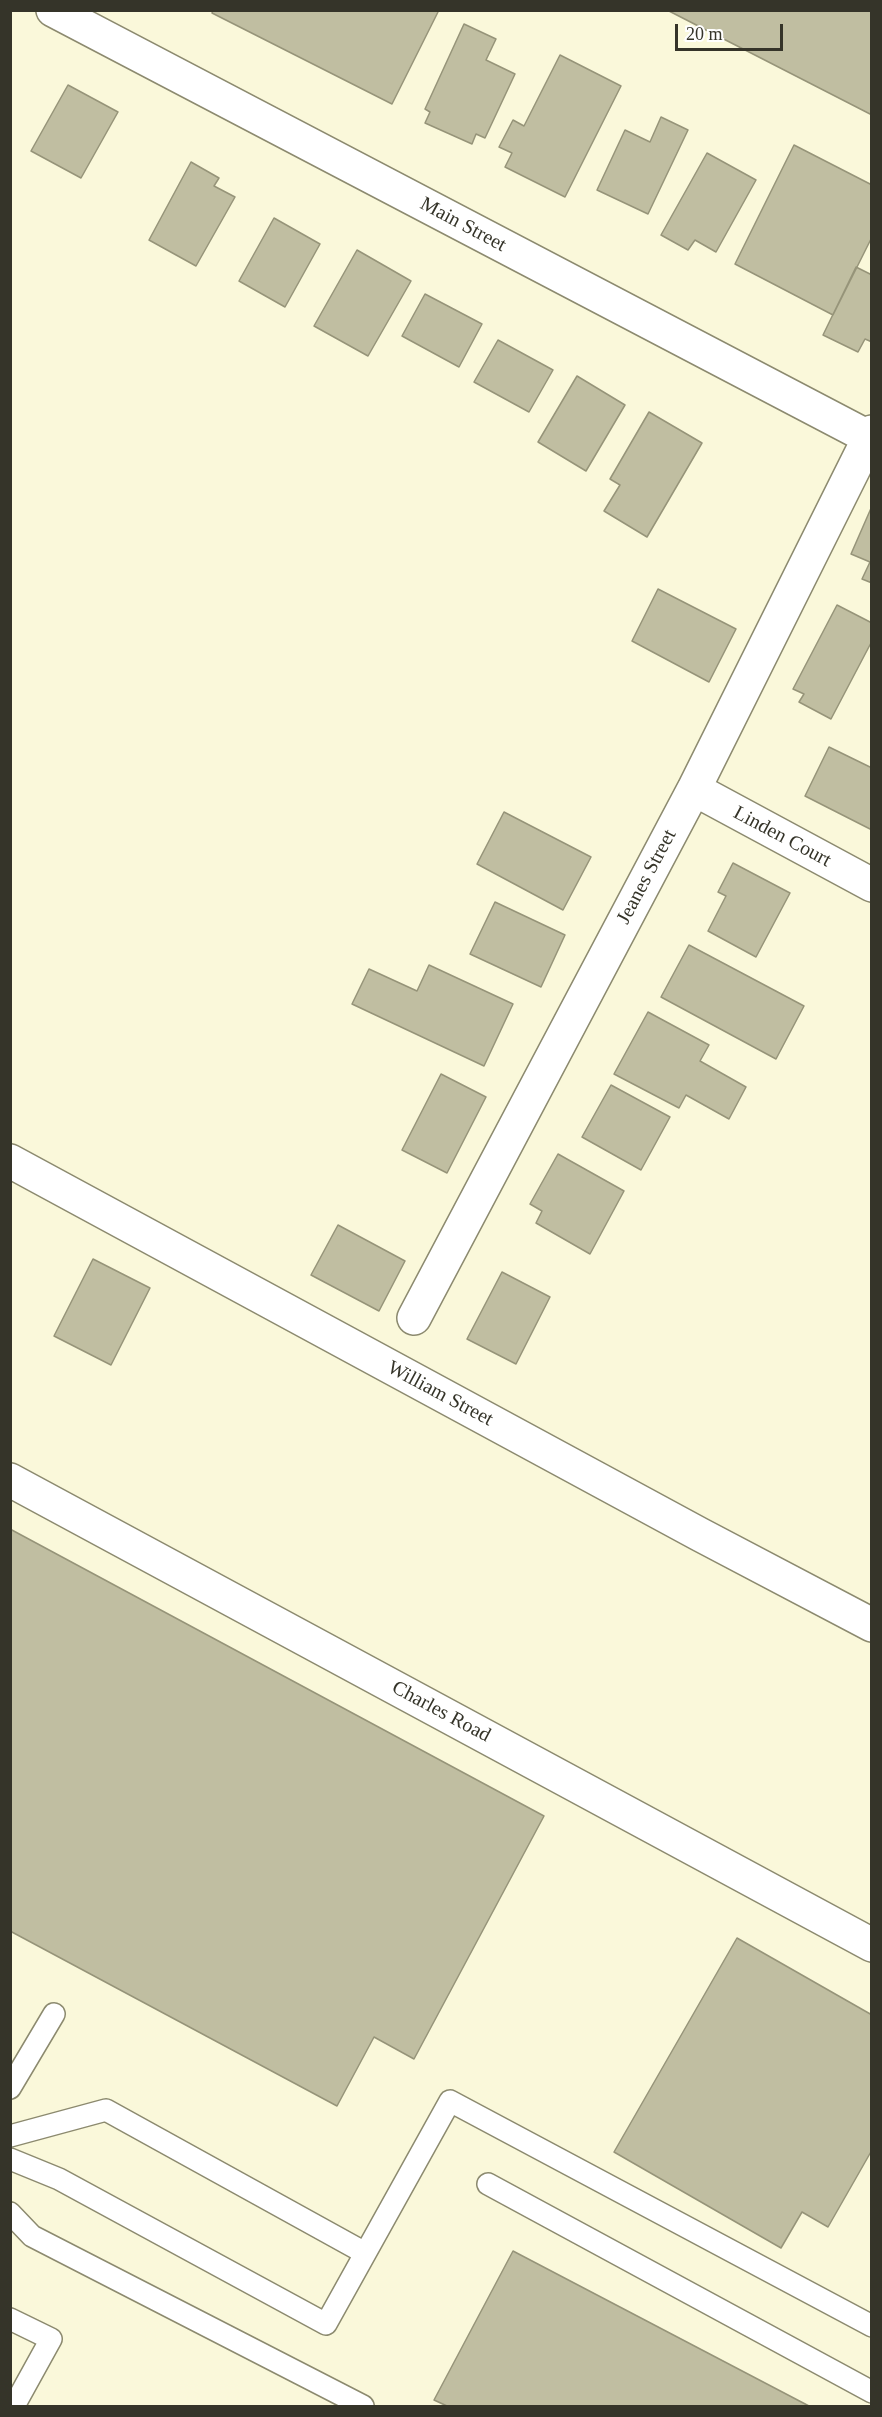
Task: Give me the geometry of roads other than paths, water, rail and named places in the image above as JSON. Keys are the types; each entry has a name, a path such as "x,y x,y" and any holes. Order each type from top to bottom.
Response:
{"street":[{"name":"Main Street","path":"53,10 870,436"},
{"name":"Jeanes Street","path":"414,1318 694,789 870,436"},
{"name":"Linden Court","path":"694,789 872,885"},
{"name":"William Street","path":"10,1161 872,1625"},
{"name":"Charles Road","path":"10,1480 872,1945"}],"lane":[{"path":"10,2088 54,2014"},
{"path":"10,2159 59,2179 326,2324 450,2101 872,2326"},
{"path":"10,2136 106,2110 365,2253"},
{"path":"488,2184 872,2392"},
{"path":"10,2213 32,2236 363,2406"},
{"path":"10,2319 51,2339 14,2406"}]}
